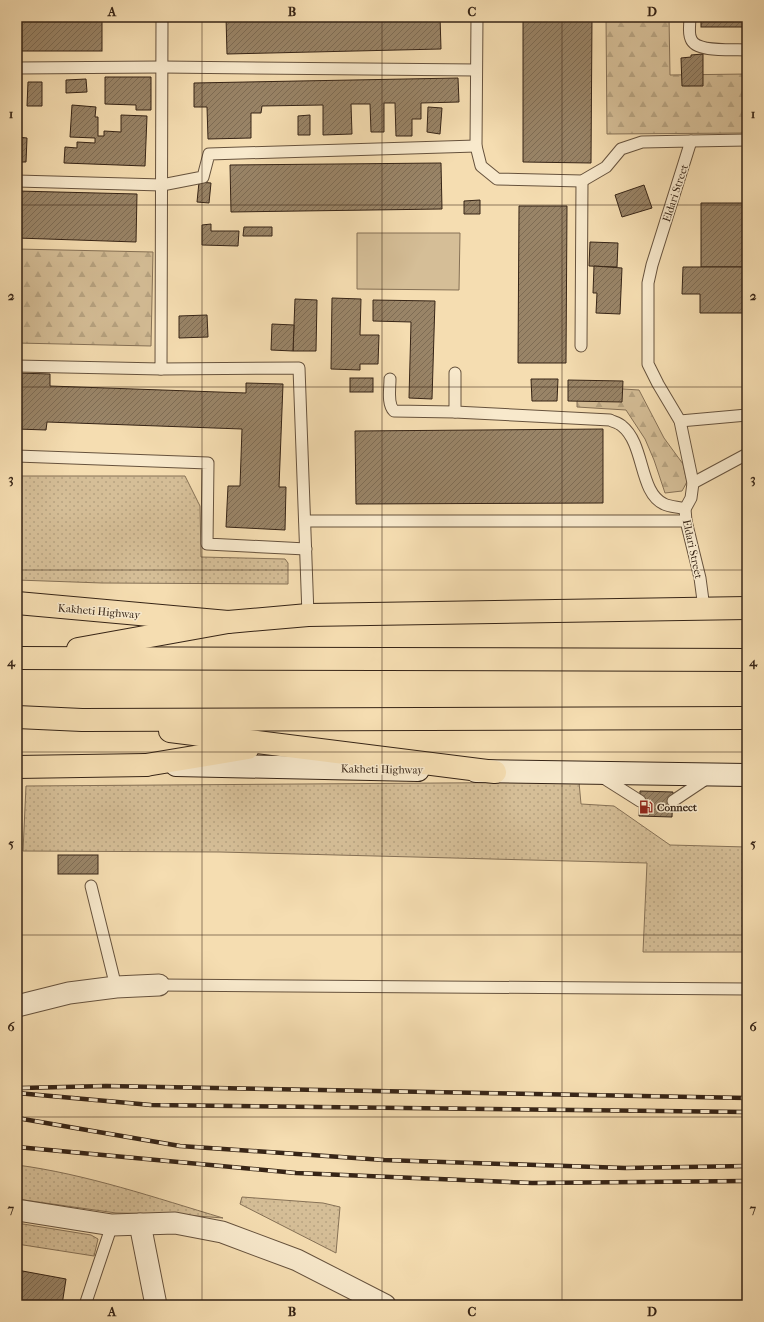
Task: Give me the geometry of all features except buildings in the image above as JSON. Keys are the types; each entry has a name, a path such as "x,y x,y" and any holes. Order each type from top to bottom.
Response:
{"main road":[{"name":"Kakheti Highway","path":"17,603 228,622"},
{"path":"20,658 228,622 308,615 747,608"},
{"path":"20,658 747,660"},
{"path":"17,717 82,720 747,718"},
{"path":"146,765 272,744 399,719"},
{"path":"82,720 495,772"},
{"name":"Kakheti Highway","path":"17,767 146,765"}],"street":[{"name":"Kakheti Highway","path":"146,765 747,775"},
{"path":"17,1006 69,993 116,987 160,985"},
{"path":"17,1210 112,1225 175,1223 222,1232 297,1260 385,1305"},
{"path":"140,1224 156,1305"}],"lane":[{"path":"161,369 162,17"},
{"path":"477,17 476,146 481,166 497,179 582,181 606,167 621,149 642,142 747,140"},
{"path":"690,17 690,37 693,44 701,48 747,50"},
{"path":"17,68 162,67 476,70"},
{"name":"Eldari Street","path":"691,141 652,265 648,283 648,364 680,421 693,483 691,498 685,509 686,521 700,578 704,608"},
{"path":"17,181 162,185 203,177 208,154 476,146"},
{"path":"581,346 582,181"},
{"path":"17,366 161,369 299,368 308,615"},
{"path":"455,373 455,412"},
{"path":"390,379 390,402 391,408 394,412 455,412 610,420 622,426 630,436 636,448 650,490 655,498 664,504 685,509"},
{"path":"680,421 747,415"},
{"path":"693,483 747,454"},
{"path":"17,456 208,463 207,544 306,549"},
{"path":"305,521 686,521"},
{"path":"596,773 640,801"},
{"path":"673,801 712,774"},
{"path":"91,886 116,987"},
{"path":"160,985 747,989"},
{"path":"85,1305 112,1225"}],"green space":[{"path":"606,17 669,17 670,75 747,74 747,133 607,134"},
{"path":"357,233 460,233 459,290 357,289"},
{"path":"17,249 153,252 151,346 17,343"},
{"path":"577,386 639,390 664,438 683,464 687,482 682,491 665,493 645,439 626,410 577,407"},
{"path":"17,476 185,476 200,506 201,557 285,559 288,563 288,584 102,583 17,580"},
{"path":"579,782 581,804 614,806 670,845 747,847 747,952 643,952 647,863 220,852 23,851 26,786"},
{"path":"17,1165 95,1180 223,1218 171,1214 116,1213 17,1199"},
{"path":"242,1197 323,1203 340,1207 336,1253 240,1204"},
{"path":"17,1223 91,1235 98,1239 94,1256 17,1244"}],"railway":[{"path":"21,1088 106,1086 747,1098"},
{"path":"17,1093 151,1105 747,1112"},
{"path":"17,1118 180,1146 384,1160 625,1168 747,1166"},
{"path":"17,1147 296,1173 532,1183 747,1181"}],"place":[{"name":"Connect","path":"646,807"}]}
